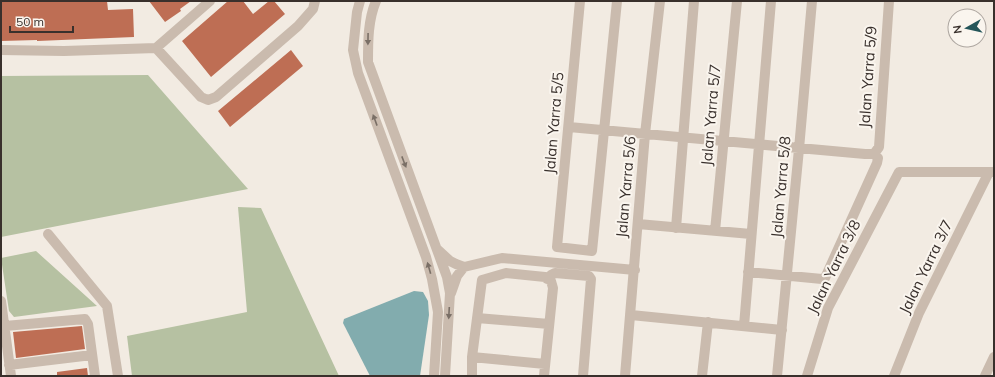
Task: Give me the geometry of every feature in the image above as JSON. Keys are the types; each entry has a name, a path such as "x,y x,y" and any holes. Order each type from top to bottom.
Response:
{"street":[{"path":"1,50 64,51 156,48 210,1"},
{"path":"156,48 200,98 208,100 216,97 298,26 313,9 315,1"},
{"path":"360,1 357,12 353,50 358,73 426,257 432,279 438,312 434,376"},
{"path":"376,1 372,10 368,32 368,62 447,278 449,297 445,376"},
{"name":"Jalan Yarra 5/5","path":"580,1 557,247 592,251 604,130"},
{"path":"604,130 617,1"},
{"name":"Jalan Yarra 5/6","path":"625,376 646,134 660,1"},
{"path":"676,228 694,1"},
{"name":"Jalan Yarra 5/7","path":"715,231 737,1"},
{"path":"744,326 771,1"},
{"name":"Jalan Yarra 5/8","path":"777,376 800,149 812,1"},
{"name":"Jalan Yarra 5/9","path":"787,276 825,278 878,163 878,158 874,154 879,147 888,1"},
{"path":"569,127 800,149 874,154"},
{"name":"Jalan Yarra 3/8","path":"807,376 828,308 897,174 902,171 991,172"},
{"name":"Jalan Yarra 3/7","path":"894,376 919,314 991,172"},
{"path":"638,224 751,234"},
{"path":"48,234 107,306 118,376"},
{"path":"436,247 450,261 464,267 502,258 635,270"},
{"path":"449,297 457,276 464,267"},
{"path":"748,272 787,276"},
{"path":"548,279 554,273 589,276 591,279 582,376"},
{"path":"472,376 472,357 482,280 506,274 545,277 551,281 553,288 544,376"},
{"path":"1,301 11,376"},
{"path":"631,315 782,330"},
{"path":"477,318 549,324"},
{"path":"5,326 85,319 88,324 95,376"},
{"path":"702,376 708,322"},
{"path":"9,365 92,355"},
{"path":"472,357 545,364"},
{"path":"985,376 994,357"}],"green space":[{"path":"148,75 248,189 1,237 1,76"},
{"path":"238,207 261,208 339,376 132,376 127,336 247,312"},
{"path":"36,251 97,306 14,317 9,311 1,258"}],"water":[{"path":"414,291 423,292 428,301 429,315 420,376 370,376 343,323 344,319"}],"building":[{"path":"1,1 107,1 108,10 133,9 134,37 1,41"},
{"path":"149,1 191,1 180,9 181,11 165,22"},
{"path":"228,1 243,1 253,14 269,1 274,1 285,14 211,77 182,41"},
{"path":"291,50 303,66 230,127 218,111"},
{"path":"82,326 85,349 16,358 13,332"},
{"path":"87,368 88,376 57,376 57,372"}]}
